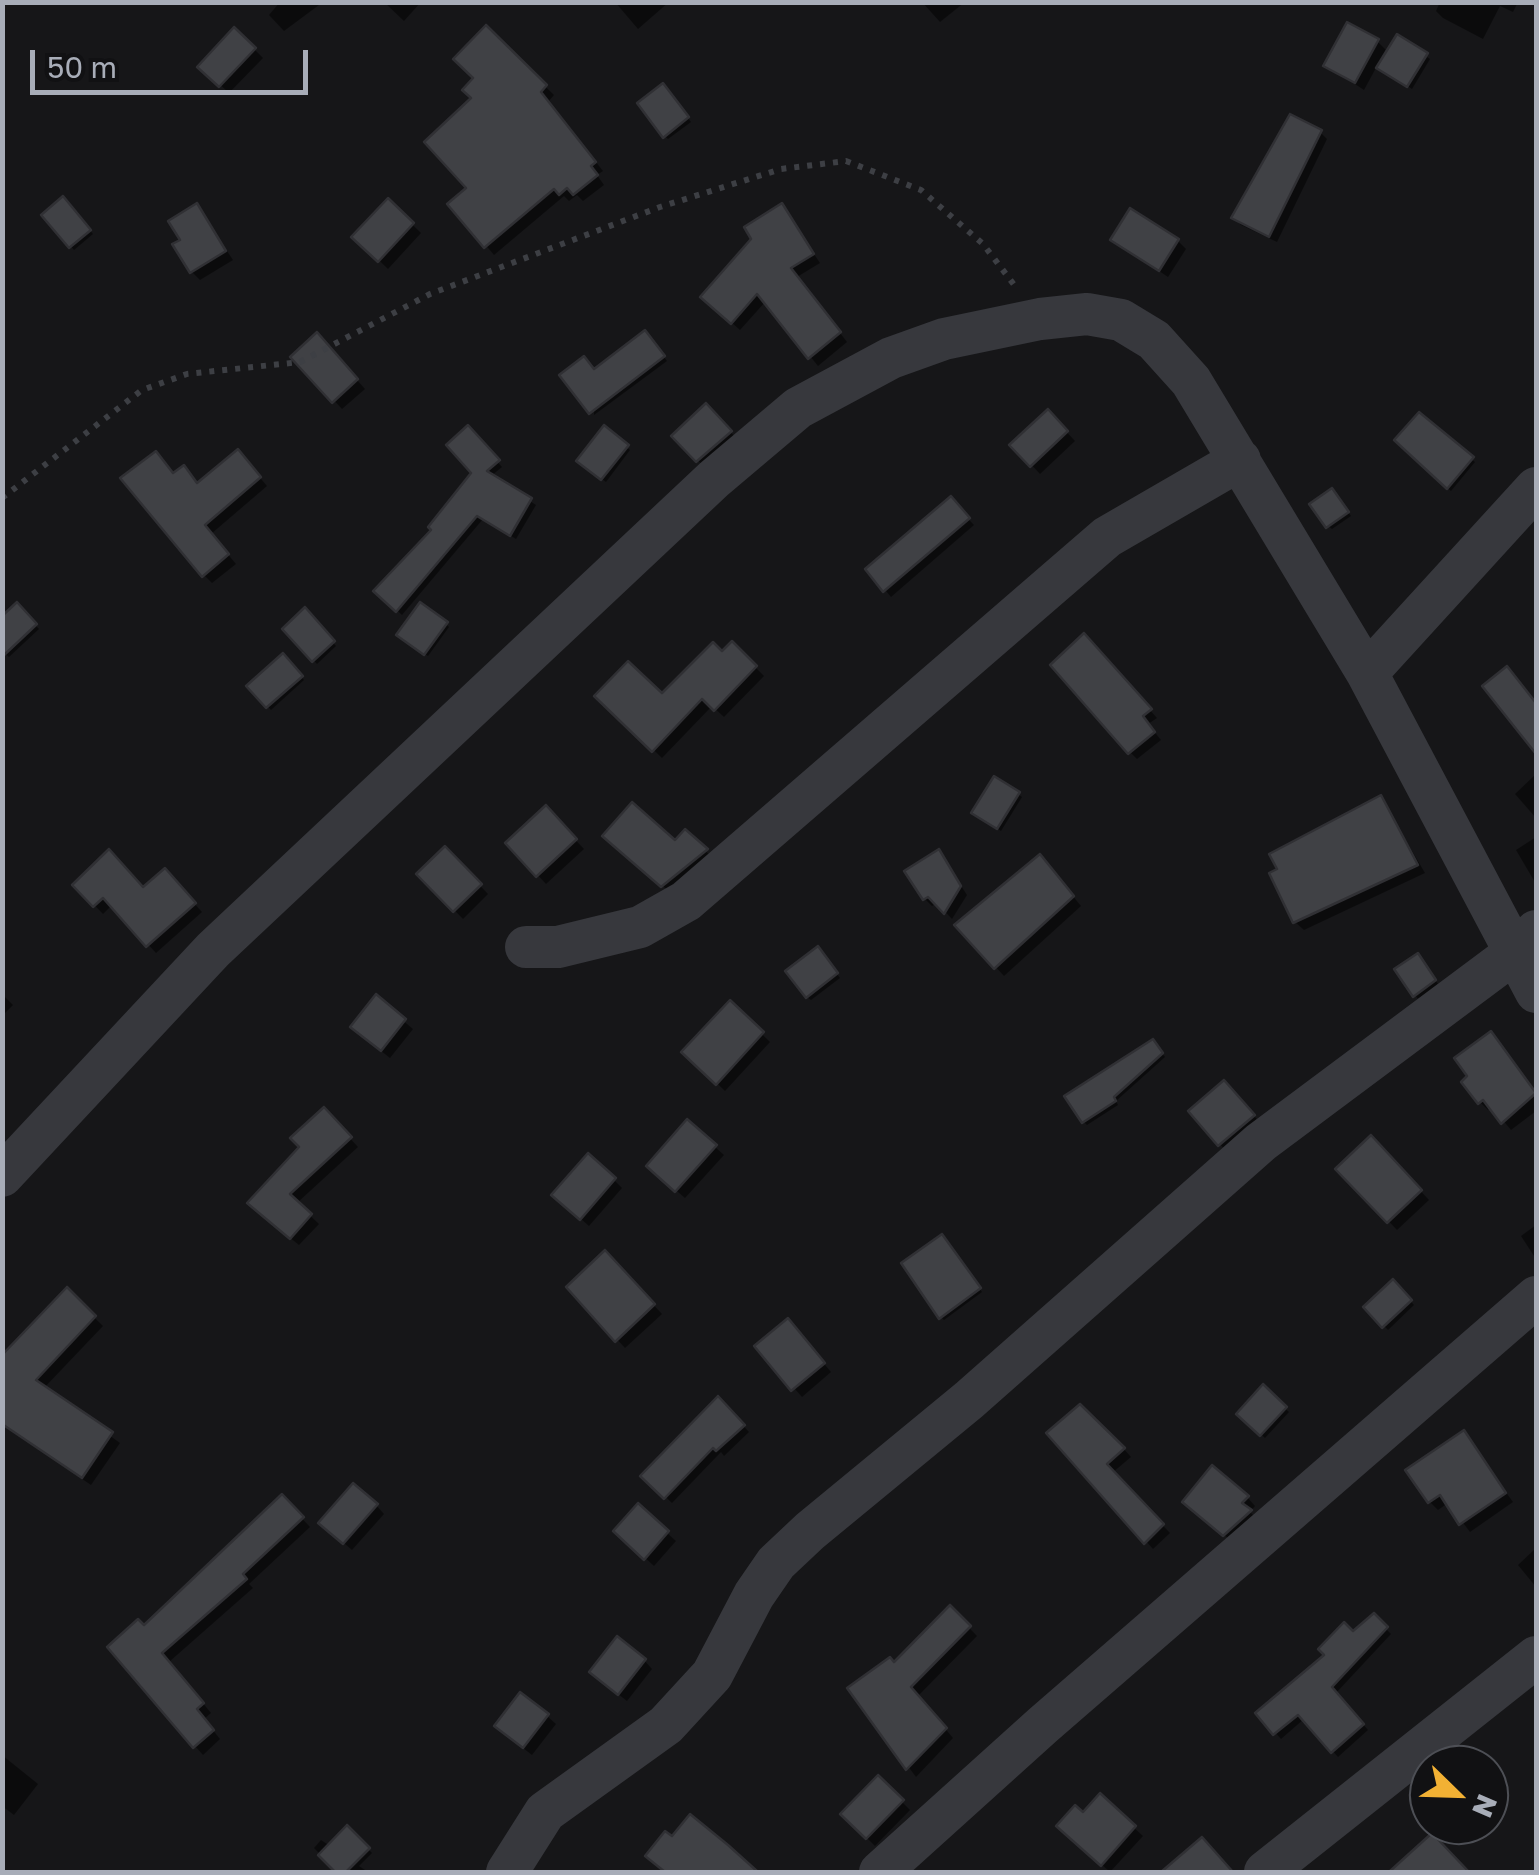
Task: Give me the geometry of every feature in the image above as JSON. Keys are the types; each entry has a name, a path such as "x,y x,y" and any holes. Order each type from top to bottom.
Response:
{"street":[{"path":"2,1176 213,950 714,479 798,408 891,358 944,339 1040,319 1088,314 1121,320 1154,340 1191,380 1526,941 1536,992"},
{"path":"526,948 558,947 640,928 686,901 1108,537 1240,460"},
{"path":"1367,673 1536,488"},
{"path":"507,1872 545,1812 666,1725 712,1675 754,1595 776,1563 969,1400 1261,1142 1526,941"},
{"path":"880,1872 1043,1724 1536,1297"},
{"path":"1265,1872 1536,1658"}],"path":[{"path":"2,498 142,390 187,374 300,362 430,294 660,207 780,168 846,161 921,190 983,244 1040,319"}],"building":[{"path":"1347,22 1379,39 1355,83 1323,66"},
{"path":"486,25 547,85 541,92 596,162 591,166 598,175 573,195 567,188 559,195 554,189 484,248 447,204 466,188 424,142 471,98 462,90 473,78 453,59"},
{"path":"234,27 256,48 219,87 197,67"},
{"path":"1397,34 1428,53 1407,87 1376,68"},
{"path":"663,83 689,117 663,138 637,103"},
{"path":"1290,114 1322,130 1269,237 1231,218"},
{"path":"63,196 91,230 69,248 41,215"},
{"path":"388,198 414,223 378,262 351,237"},
{"path":"197,203 226,251 190,273 172,244 180,240 168,221"},
{"path":"782,203 814,254 791,268 841,332 808,359 757,294 731,324 700,297 751,239 744,227"},
{"path":"1130,208 1179,239 1159,271 1110,240"},
{"path":"645,330 665,356 589,414 559,375 584,356 594,369"},
{"path":"317,332 358,379 332,403 290,357"},
{"path":"706,403 732,431 696,462 671,436"},
{"path":"1048,409 1068,431 1030,467 1009,445"},
{"path":"1419,412 1474,457 1447,489 1394,440"},
{"path":"468,425 500,460 487,471 532,498 510,536 477,516 396,612 373,591 431,530 428,527 471,473 446,445"},
{"path":"604,425 629,445 601,480 576,461"},
{"path":"238,449 261,477 205,525 229,554 202,577 120,478 156,451 173,473 184,465 197,483"},
{"path":"1332,488 1349,512 1326,528 1309,504"},
{"path":"951,496 970,518 883,592 865,569"},
{"path":"17,602 37,624 2,657 2,616"},
{"path":"420,602 448,622 424,655 396,635"},
{"path":"305,607 335,641 312,662 282,629"},
{"path":"1084,633 1152,709 1143,716 1155,732 1128,754 1050,665"},
{"path":"732,641 757,666 714,711 702,699 652,752 594,696 628,661 662,693 713,642 722,651"},
{"path":"283,653 303,676 266,708 246,686"},
{"path":"1507,666 1536,703 1536,754 1482,686"},
{"path":"994,776 1020,792 997,829 971,813"},
{"path":"1381,795 1418,865 1293,923 1269,873 1277,869 1269,854"},
{"path":"632,802 675,840 685,829 708,849 661,887 602,836"},
{"path":"546,805 577,839 536,877 505,843"},
{"path":"445,846 482,884 453,912 416,874"},
{"path":"109,849 143,887 165,868 196,903 146,947 103,898 93,907 72,885"},
{"path":"939,849 961,886 944,914 928,897 923,900 904,871"},
{"path":"1040,854 1074,896 994,969 954,925"},
{"path":"818,946 838,973 806,998 785,971"},
{"path":"1418,953 1436,980 1413,997 1394,969"},
{"path":"376,994 406,1019 381,1051 350,1027"},
{"path":"730,1000 764,1032 716,1085 681,1052"},
{"path":"1491,1031 1536,1093 1501,1124 1483,1100 1478,1104 1461,1082 1467,1076 1454,1058"},
{"path":"1153,1039 1163,1053 1114,1097 1116,1101 1082,1123 1064,1096"},
{"path":"1224,1080 1255,1115 1218,1146 1188,1111"},
{"path":"324,1107 352,1137 290,1194 312,1214 290,1239 247,1203 299,1147 290,1138"},
{"path":"687,1119 717,1145 675,1192 646,1166"},
{"path":"1371,1135 1422,1190 1387,1223 1335,1169"},
{"path":"588,1153 616,1178 580,1220 551,1195"},
{"path":"942,1234 981,1288 939,1319 901,1263"},
{"path":"605,1250 655,1304 615,1342 566,1287"},
{"path":"1393,1279 1412,1300 1382,1328 1363,1307"},
{"path":"67,1287 96,1316 36,1380 113,1432 82,1478 2,1424 2,1355"},
{"path":"788,1318 825,1363 791,1391 754,1346"},
{"path":"1263,1384 1287,1407 1260,1436 1236,1414"},
{"path":"718,1396 745,1425 716,1451 713,1448 664,1499 640,1476"},
{"path":"1080,1404 1125,1448 1107,1464 1164,1524 1144,1544 1046,1433"},
{"path":"1464,1430 1506,1493 1459,1525 1440,1495 1428,1503 1405,1470"},
{"path":"1212,1465 1249,1496 1242,1503 1252,1510 1223,1536 1182,1502"},
{"path":"353,1483 378,1504 343,1544 318,1523"},
{"path":"282,1494 304,1517 243,1574 247,1579 162,1653 204,1703 197,1709 214,1730 193,1748 107,1647 138,1619 144,1625"},
{"path":"638,1503 669,1531 644,1560 613,1531"},
{"path":"950,1605 971,1626 911,1687 947,1728 906,1770 847,1688 890,1657 894,1662"},
{"path":"1374,1613 1388,1627 1332,1687 1364,1724 1331,1753 1298,1715 1273,1735 1255,1713 1324,1655 1318,1649 1344,1622 1353,1631"},
{"path":"617,1636 646,1659 618,1695 589,1672"},
{"path":"520,1692 549,1714 523,1748 494,1726"},
{"path":"878,1775 904,1800 866,1839 840,1814"},
{"path":"1100,1793 1136,1826 1101,1866 1056,1826 1075,1805 1083,1812"},
{"path":"690,1814 758,1872 665,1872 645,1856 665,1831 672,1836"},
{"path":"347,1825 370,1848 346,1872 335,1872 318,1855"},
{"path":"1202,1837 1233,1872 1161,1872"},
{"path":"1419,1845 1443,1845 1469,1872 1389,1872"}]}
